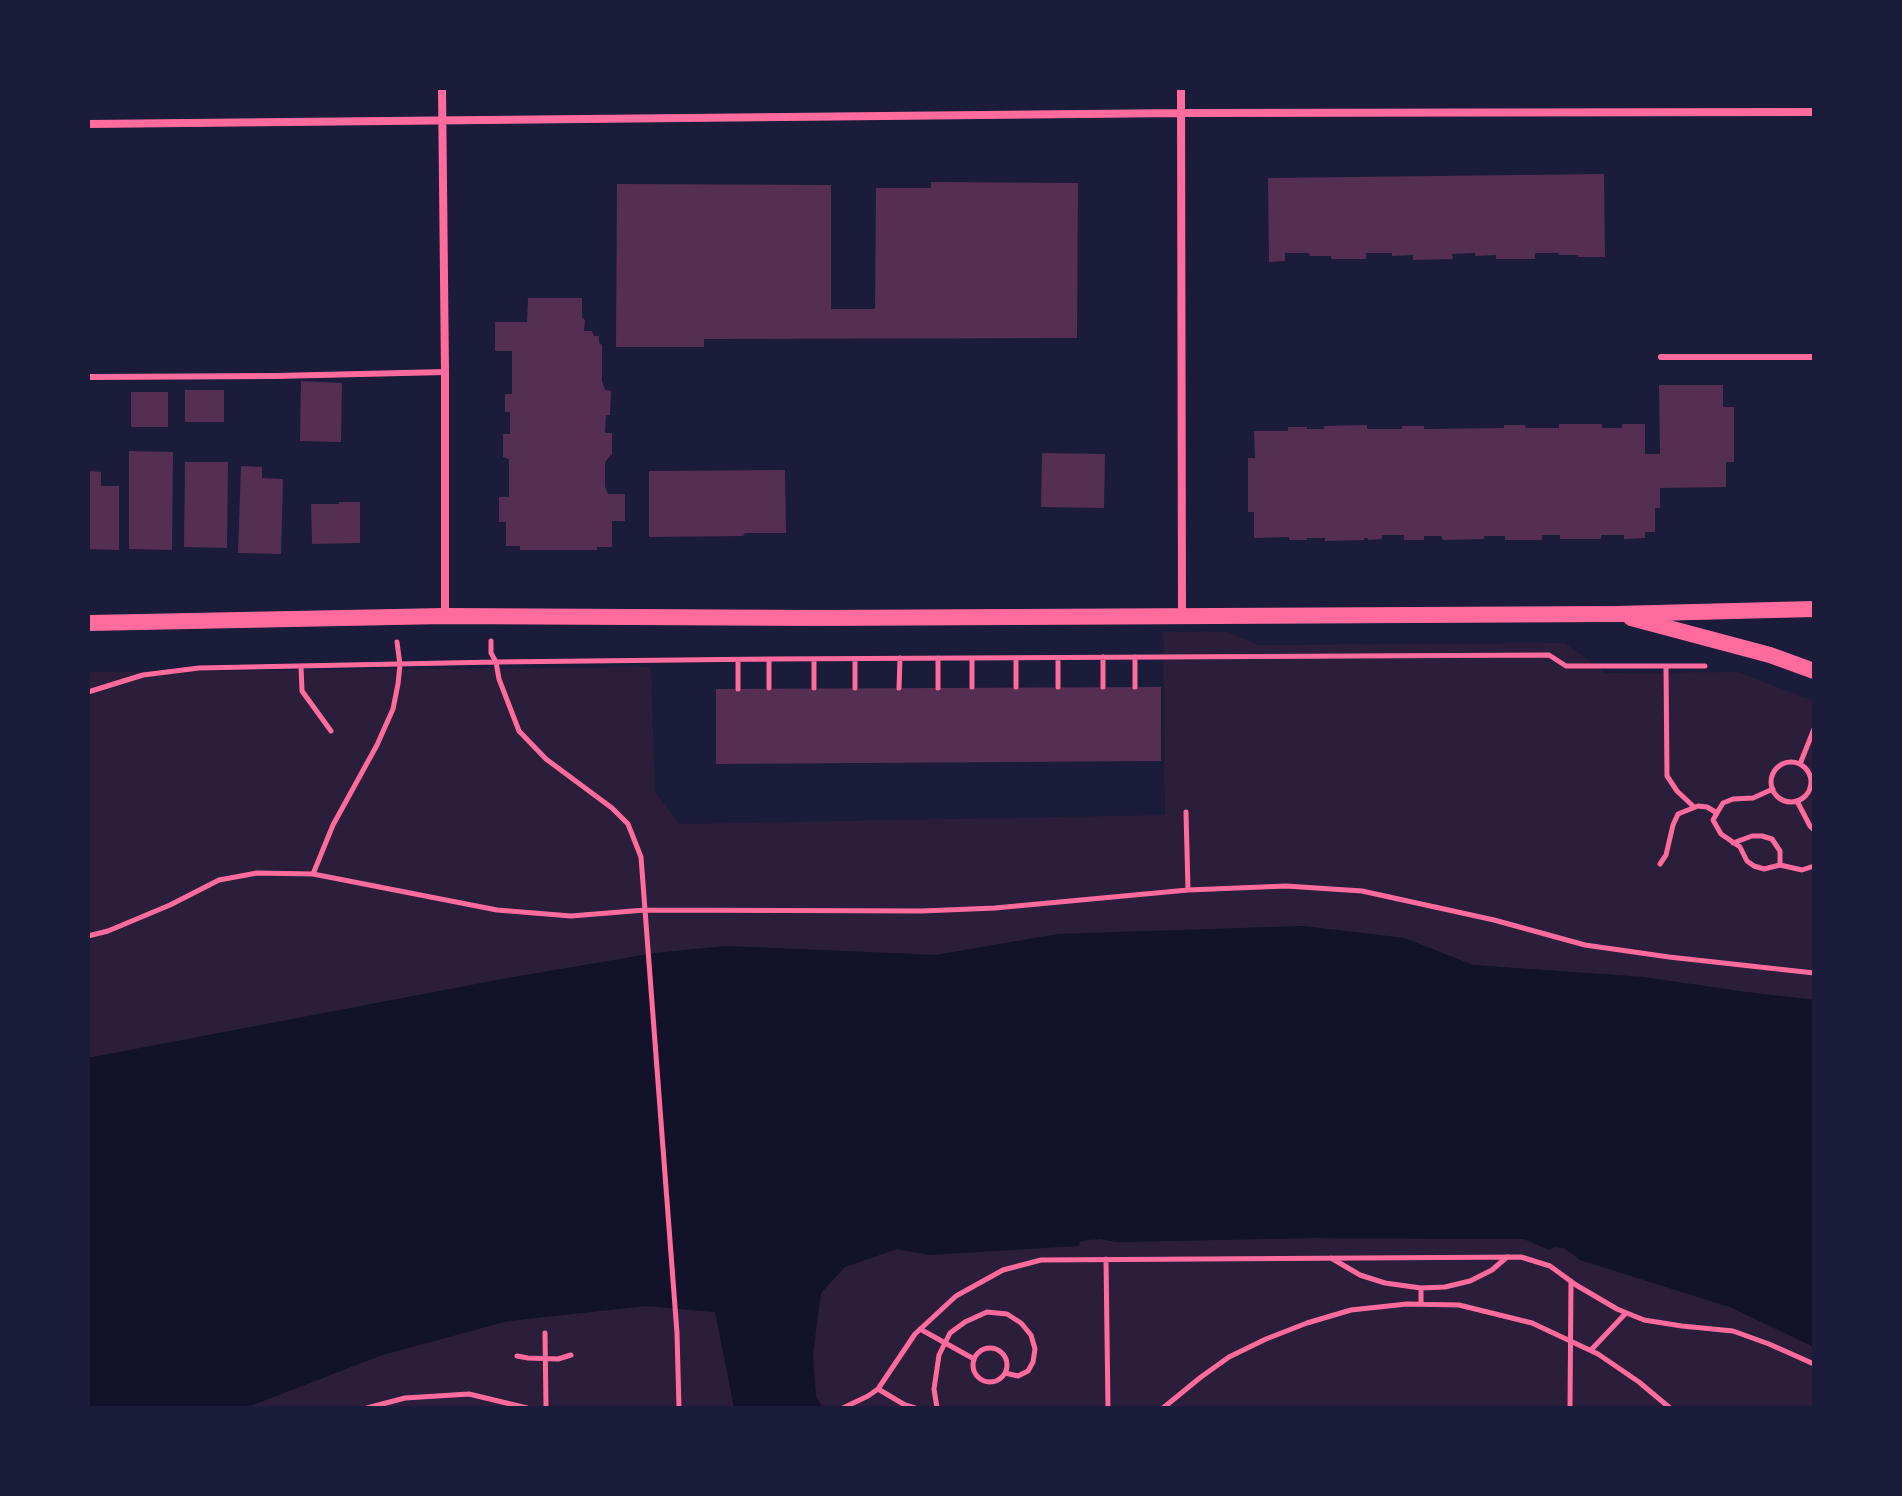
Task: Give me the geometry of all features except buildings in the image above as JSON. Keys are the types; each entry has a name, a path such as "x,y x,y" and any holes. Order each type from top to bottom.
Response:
{"main road":[{"path":"88,623 445,616 724,618 1614,614 1814,609"},
{"path":"1614,614 1770,655 1814,671"}],"street":[{"path":"442,88 445,616"},
{"path":"1181,88 1182,616"},
{"path":"88,124 1181,113 1814,112"}],"lane":[{"path":"1661,357 1814,357"},
{"path":"88,377 445,372"}],"path":[{"path":"490,616 491,653 519,731 546,759 612,808 628,824 641,857 677,1333 679,1408"},
{"path":"313,874 333,825 393,709 400,665 396,617"},
{"path":"88,692 143,675 199,668 496,662 1549,655 1566,666 1718,666"},
{"path":"1103,657 1103,687"},
{"path":"1135,657 1135,687"},
{"path":"899,688 900,658"},
{"path":"938,658 938,688"},
{"path":"972,658 972,687"},
{"path":"1016,658 1016,687"},
{"path":"1058,658 1058,687"},
{"path":"769,659 769,688"},
{"path":"814,659 814,688"},
{"path":"855,659 855,688"},
{"path":"738,660 738,689"},
{"path":"301,666 302,691 331,731"},
{"path":"1666,666 1667,776 1694,807"},
{"path":"1800,764 1814,729"},
{"path":"1787,762 1806,768 1811,780 1803,798 1784,800 1773,789 1771,780 1776,768 1787,762"},
{"path":"1773,789 1753,798 1723,803 1713,820 1717,828 1724,838 1740,847 1747,861 1754,866 1764,869 1780,865 1802,870 1814,866"},
{"path":"1797,801 1814,830"},
{"path":"1660,864 1666,855 1678,814 1694,807 1707,807 1717,813"},
{"path":"1186,812 1188,890"},
{"path":"1733,843 1752,836 1772,839 1780,851 1780,865"},
{"path":"88,936 170,905 219,880 257,873 313,874 497,910 571,916 645,910 952,910 1188,890 1286,886 1362,891 1494,920 1585,945 1814,973"},
{"path":"1331,1258 1360,1275 1385,1283 1421,1288 1445,1287 1470,1281 1492,1270 1508,1257"},
{"path":"843,1408 878,1389 915,1334 956,1296 1003,1270 1041,1260 1521,1257 1550,1266 1571,1281 1644,1320 1733,1331 1814,1364"},
{"path":"1106,1259 1108,1408"},
{"path":"1570,1408 1571,1281"},
{"path":"1421,1288 1421,1304"},
{"path":"1163,1408 1229,1357 1266,1339 1351,1310 1421,1304 1459,1305 1532,1323 1591,1350 1639,1382 1670,1408"},
{"path":"937,1408 934,1389 939,1355 950,1333 965,1322 987,1312 1007,1314 1021,1323 1031,1335 1035,1349 1028,1371 1018,1376 1005,1373"},
{"path":"1591,1350 1626,1312"},
{"path":"920,1329 974,1359"},
{"path":"545,1333 546,1408"},
{"path":"983,1348 995,1348 1007,1360 1005,1373 995,1382 984,1381 975,1374 974,1359 983,1348"},
{"path":"517,1356 558,1359 571,1355"},
{"path":"878,1389 915,1408"},
{"path":"367,1408 405,1398 469,1394 527,1408"}],"shaded area":[{"path":"1163,632 1228,632 1259,645 1565,643 1605,673 1738,672 1814,701 1814,1000 1643,977 1473,965 1404,938 1304,926 1058,934 936,955 726,946 655,953 88,1058 88,672 651,667 655,792 680,824 1165,815"},
{"path":"1303,926 1404,938 1473,965 1643,977 1814,1000 1814,1347 1730,1307 1580,1260 1564,1248 1549,1250 1524,1239 1313,1238 1117,1242 1100,1239 1080,1242 1079,1246 929,1255 897,1249 845,1267 821,1293 813,1354 816,1396 823,1408 734,1408 715,1312 645,1306 508,1321 382,1355 245,1408 88,1408 88,1058 655,953 726,946 936,955 1058,934"},
{"path":"1313,1238 1524,1239 1549,1250 1564,1248 1580,1260 1730,1307 1814,1347 1814,1408 245,1408 382,1355 508,1321 645,1306 715,1312 821,1293 845,1267 897,1249 929,1254 1100,1239 1117,1242"}]}
